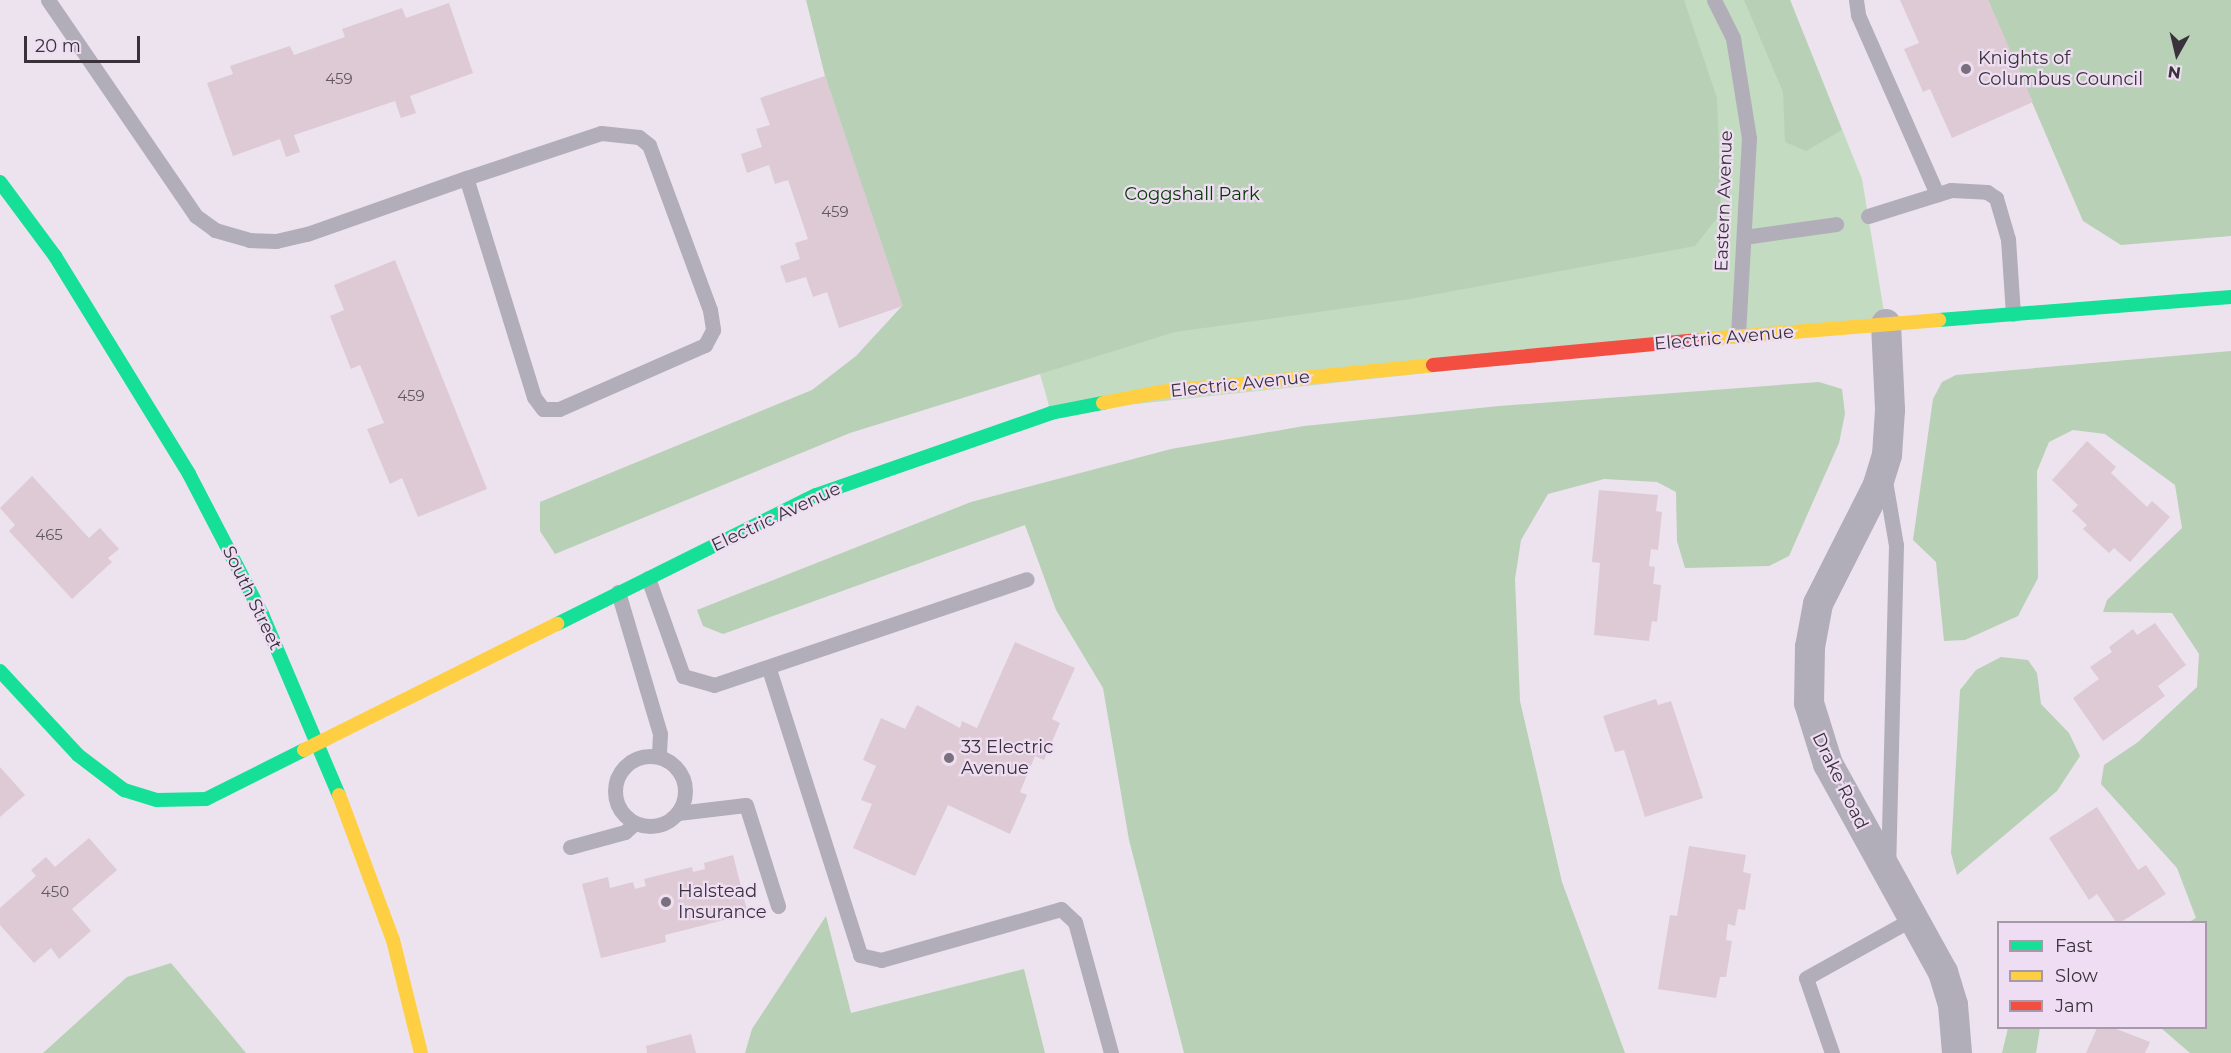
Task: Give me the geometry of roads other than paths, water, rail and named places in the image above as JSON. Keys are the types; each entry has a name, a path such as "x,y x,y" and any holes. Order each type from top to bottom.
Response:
{"main road":[{"name":"South Street","path":"0,182 56,256 189,474 262,614 319,740 393,940 421,1053"},
{"name":"Electric Avenue","path":"0,671 78,755 124,790 141,797 206,799 258,776 319,740 816,495 1052,413 1159,392 1738,336 2231,297"}],"street":[{"name":"Drake Road","path":"1886,324 1890,410 1883,472 1818,604 1808,685 1819,746 1914,918 1948,985 1956,1053"}],"lane":[{"path":"48,0 196,216 214,230 249,240 291,238 466,178 601,133 629,134 645,140 710,310 713,330 705,345 559,409 543,409 534,397 466,178"},
{"name":"Eastern Avenue","path":"1714,0 1732,38 1749,138 1738,336"},
{"path":"1856,0 1858,15 1936,194"},
{"path":"1868,216 1936,194 1967,189 1996,198 2008,239 2013,314"},
{"path":"1744,237 1836,224"},
{"path":"1883,472 1896,545 1888,873"},
{"path":"648,578 683,676 714,685 769,669 1027,579"},
{"path":"618,592 660,735 659,756"},
{"path":"769,669 860,955 881,960 1061,909 1075,922 1111,1053"},
{"path":"678,813 684,781 672,763 659,756 629,762 615,782 618,806 635,823 660,825 678,813 746,805 778,906"},
{"path":"570,847 625,832 635,823"},
{"path":"1832,1053 1806,978 1914,918"}],"place":[{"name":"Knights of Columbus Council","path":"1966,69"},
{"name":"33 Electric Avenue","path":"949,758"},
{"name":"Halstead Insurance","path":"666,902"}],"park label":[{"name":"Coggshall Park","path":"1192,194"}]}
